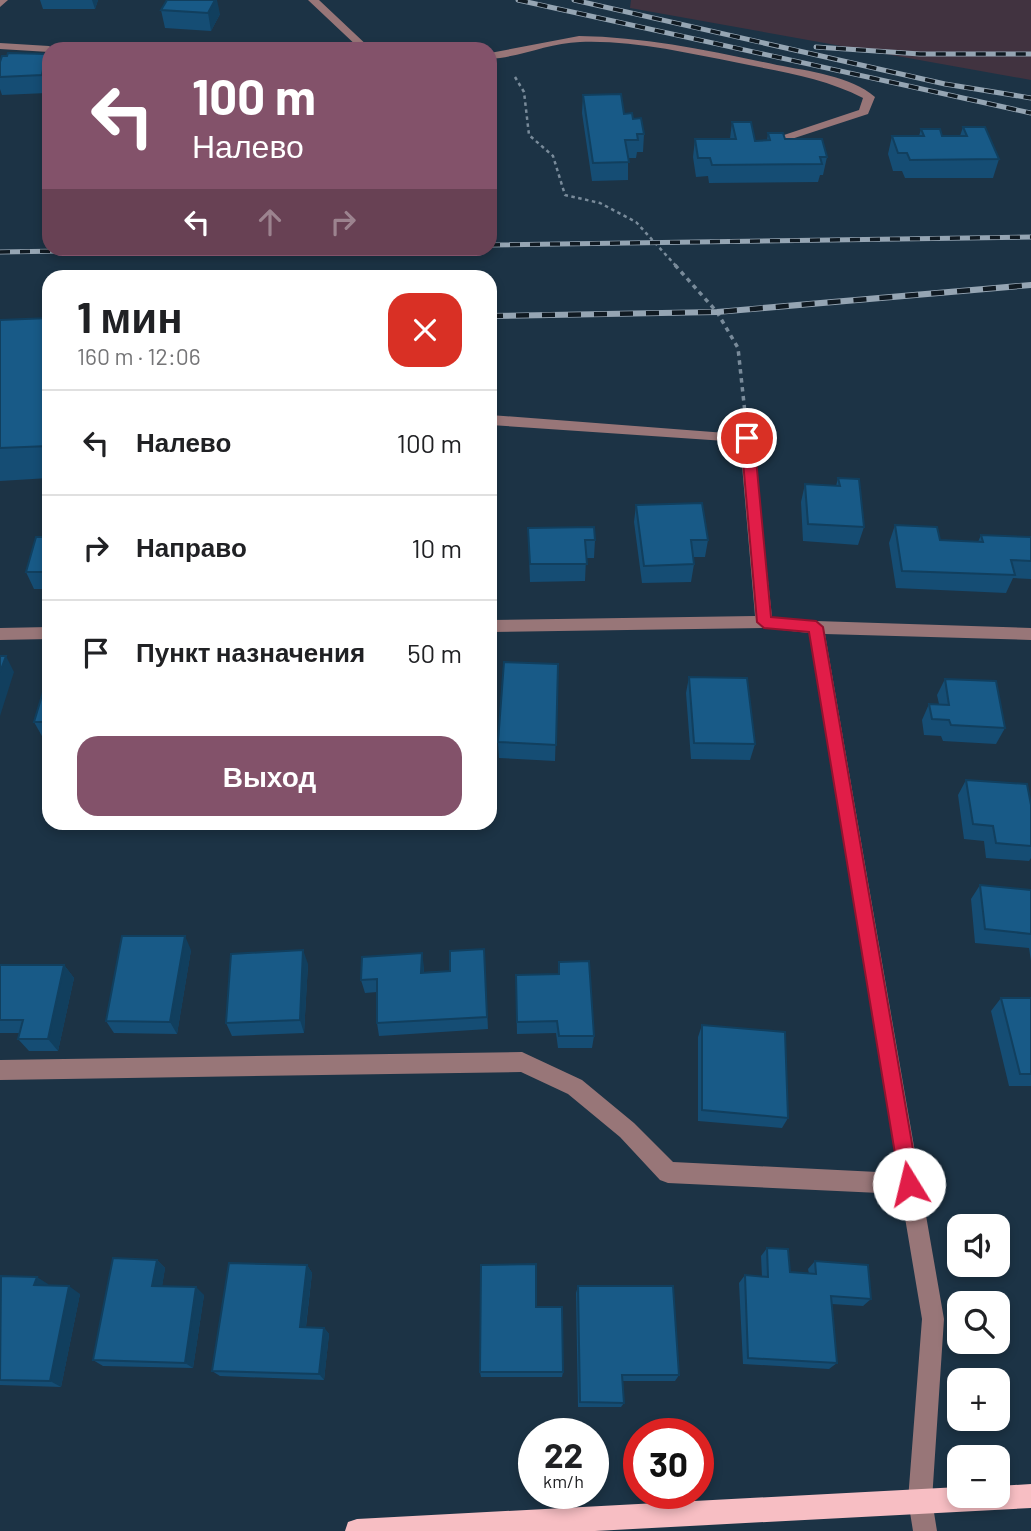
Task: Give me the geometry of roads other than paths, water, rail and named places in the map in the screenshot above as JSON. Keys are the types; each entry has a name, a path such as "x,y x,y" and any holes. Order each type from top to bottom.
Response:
{"main road":[{"path":"357,1531 1031,1496"}],"street":[{"path":"313,0 358,42"},
{"path":"497,56 576,39 666,45 806,75 844,85 869,97 864,112 770,143"},
{"path":"0,46 42,49"},
{"path":"497,420 747,438 764,622"},
{"path":"497,626 764,622 816,627 1031,634"},
{"path":"816,627 933,1318 920,1500 925,1531"},
{"path":"0,634 42,633"},
{"path":"0,1070 522,1062 575,1087 627,1130 668,1172 909,1184"}],"railway":[{"path":"518,0 1031,113"},
{"path":"574,0 945,84 1031,98"},
{"path":"816,47 920,54 1031,54"},
{"path":"497,245 1031,237"},
{"path":"0,252 42,251"},
{"path":"497,316 717,312 1031,285"}]}
